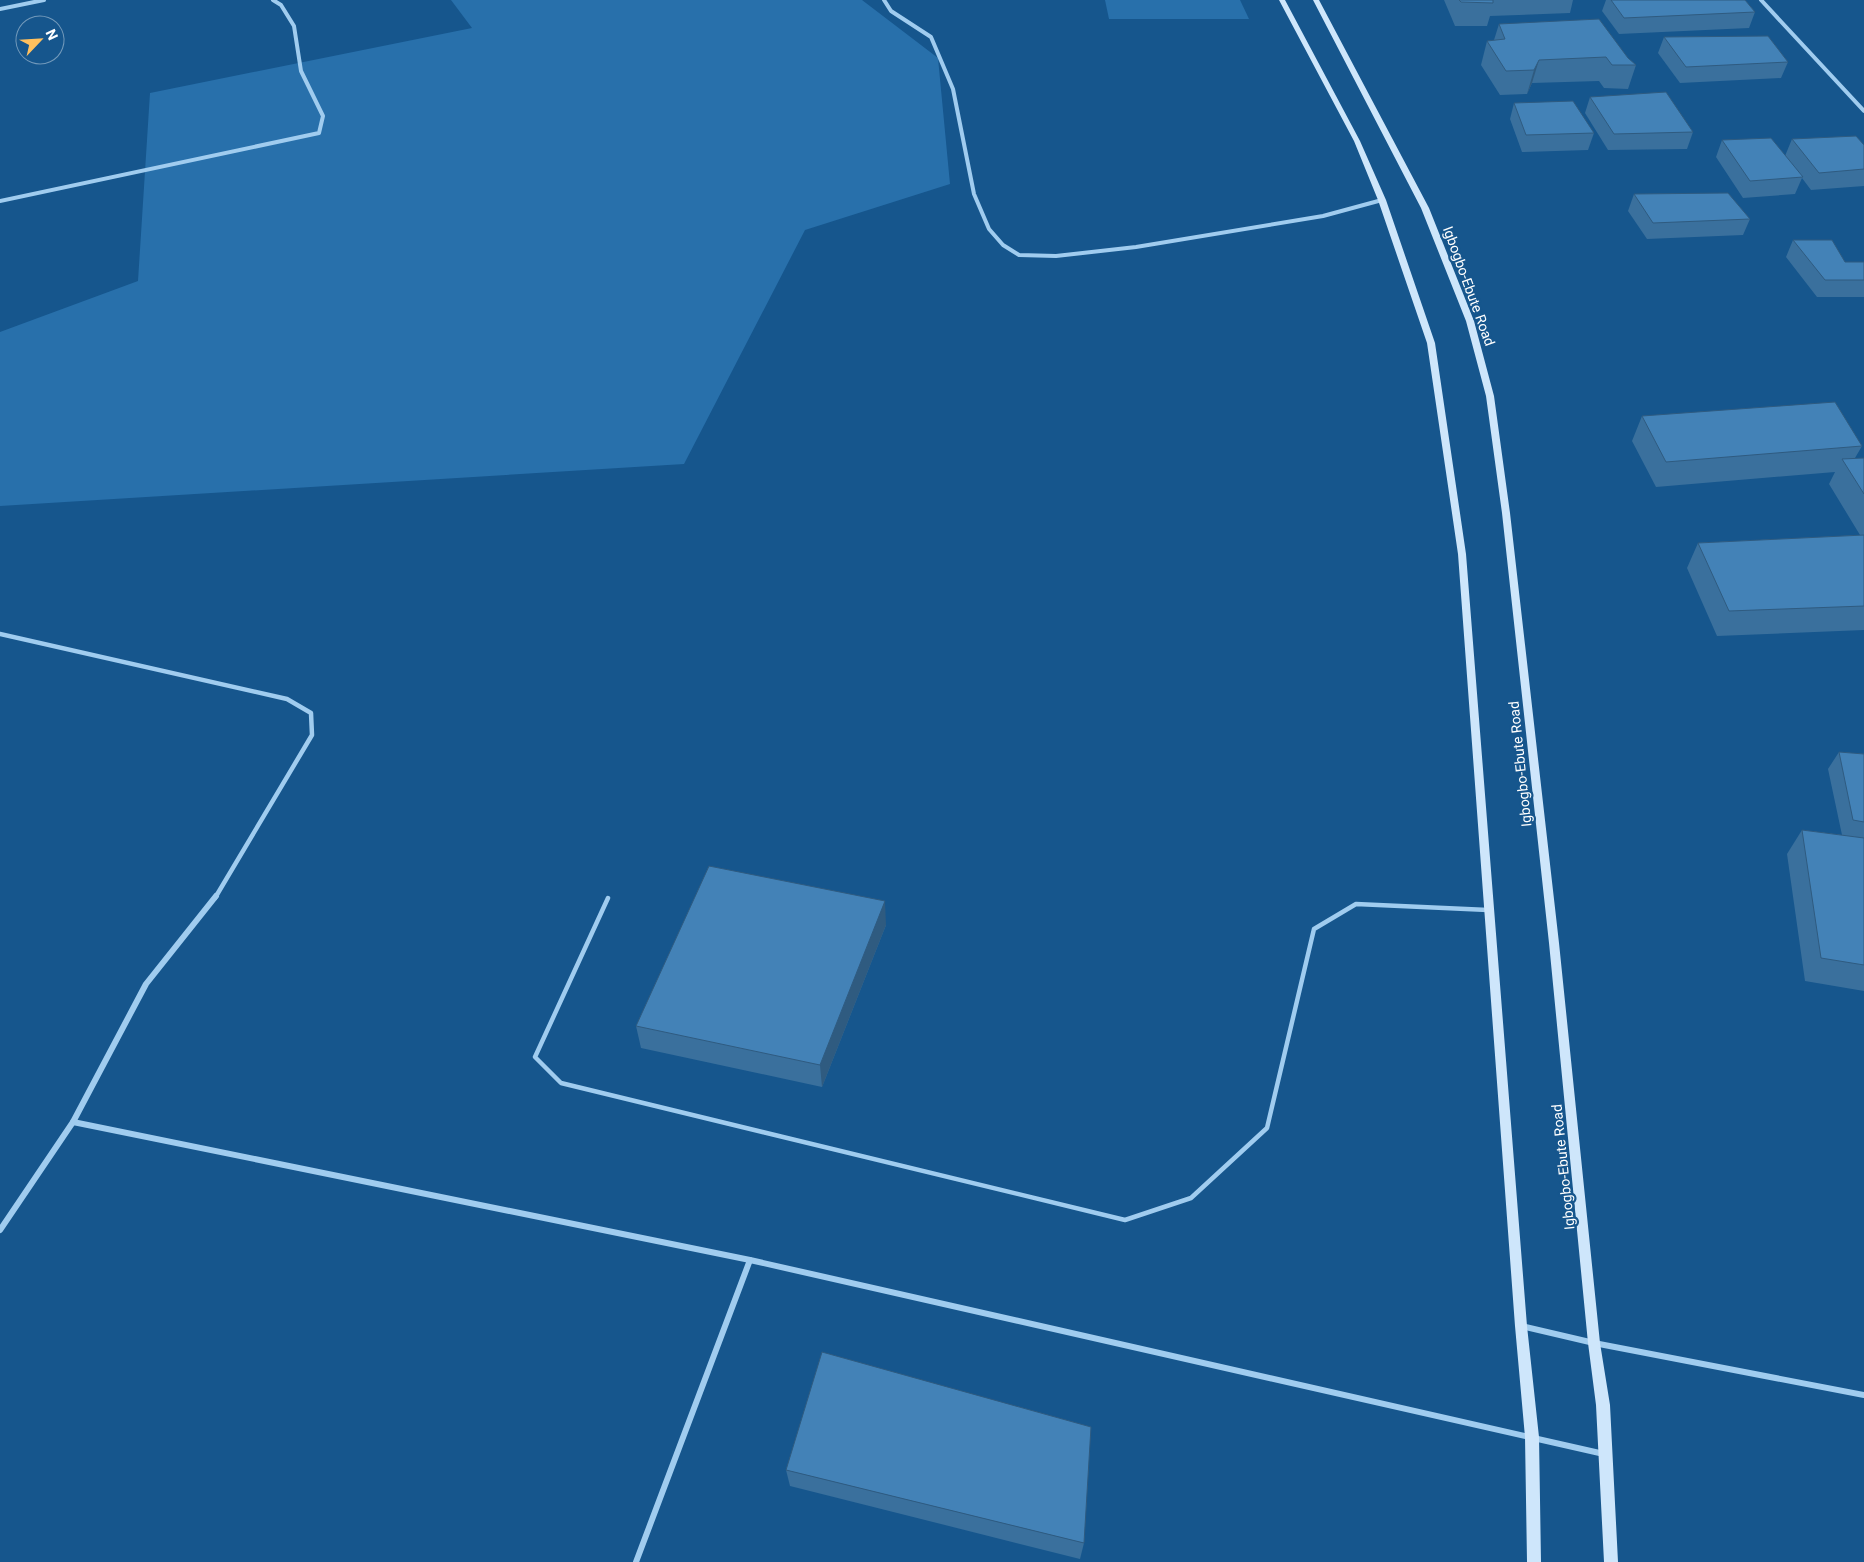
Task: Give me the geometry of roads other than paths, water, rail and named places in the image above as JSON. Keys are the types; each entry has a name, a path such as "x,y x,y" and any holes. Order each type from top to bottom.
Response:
{"main road":[{"path":"1282,0 1357,141 1382,200 1432,353 1462,554 1488,910 1521,1326 1532,1437 1534,1562"},
{"name":"Igbogbo-Ebute Road","path":"1316,0 1425,208 1470,321 1490,396 1506,513 1554,943 1594,1343 1603,1405 1611,1562"}],"street":[{"path":"0,9 24,2 44,0"},
{"path":"0,201 319,133 323,116 301,71 294,26 281,5 273,0"},
{"path":"884,0 891,12 931,37 953,89 974,194 989,229 1003,245 1019,254 1056,256 1136,247 1323,216 1382,200"},
{"path":"1761,0 1864,111"},
{"path":"0,634 287,699 310,713 312,735 219,893 146,984 73,1122 0,1230"},
{"path":"73,1122 750,1260 1605,1454"},
{"path":"636,1562 750,1260"},
{"path":"1521,1326 1594,1343 1864,1395"}],"lane":[{"path":"608,898 535,1057 561,1083 1125,1220 1191,1198 1267,1128 1314,929 1356,904 1488,910"}]}
